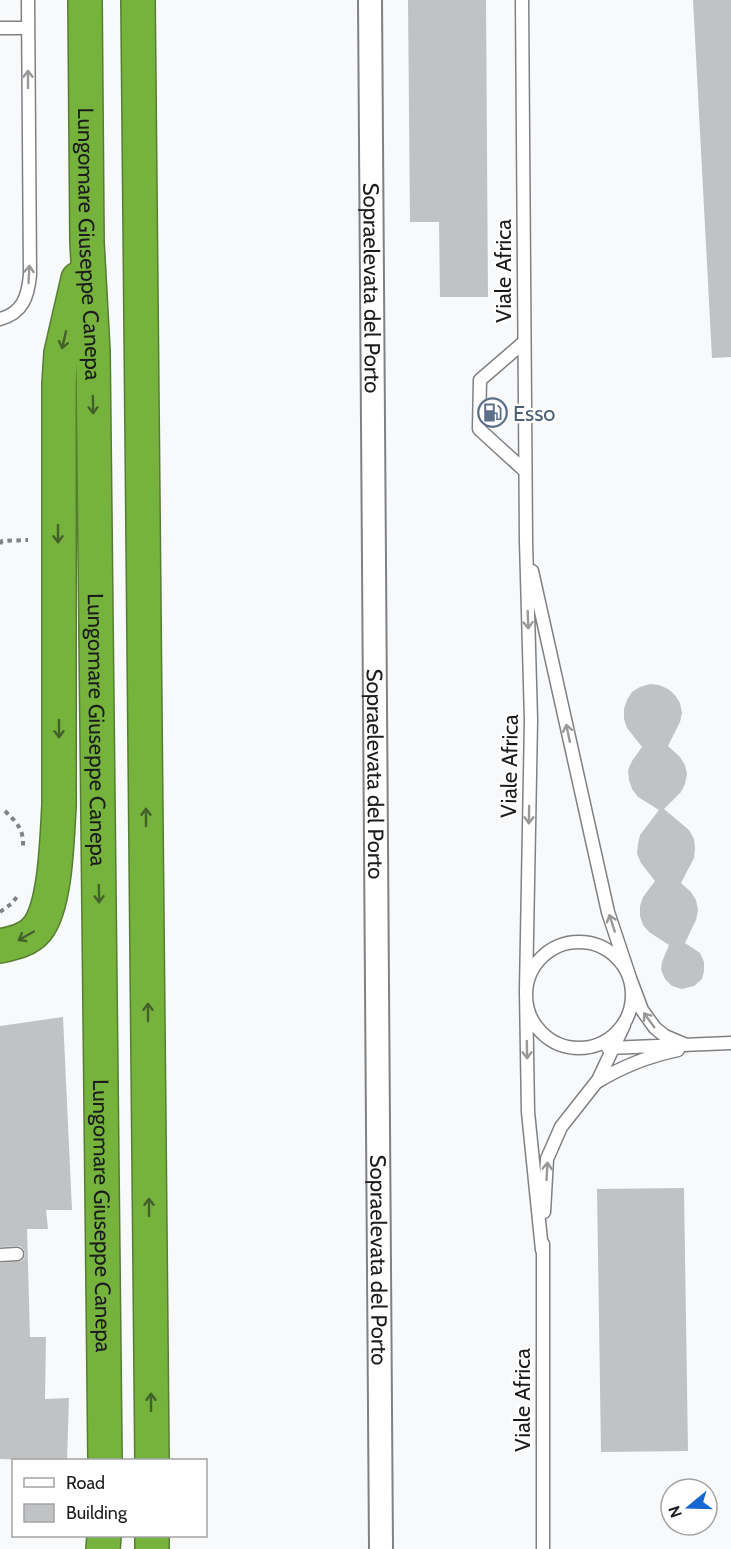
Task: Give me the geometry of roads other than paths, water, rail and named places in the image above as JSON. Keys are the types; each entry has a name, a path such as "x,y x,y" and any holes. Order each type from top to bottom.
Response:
{"highway":[{"name":"Lungomare Giuseppe Canepa","path":"85,0 87,242 93,351 105,1459"},
{"name":"Lungomare Giuseppe Canepa","path":"138,0 152,1459"},
{"path":"0,946 23,940 36,930 46,915 54,876 59,806 59,384 61,353 87,242"}],"street":[{"name":"Sopraelevata del Porto","path":"370,0 381,1549"}],"lane":[{"path":"0,319 8,317 20,308 28,294 30,275 28,0"},
{"name":"Viale Africa","path":"522,0 525,471 531,720 526,991 528,1112 542,1250"},
{"path":"0,28 28,28"},
{"path":"524,342 480,380 479,429 525,471"},
{"name":"Viale Africa","path":"526,541 609,912 630,978 632,994 630,1010 624,1025 596,1083 561,1127 547,1159 542,1250 543,1549"},
{"name":"Viale Africa","path":"580,1049 563,1046 547,1038 534,1025 527,1009 526,991 530,973 540,958 555,947 573,942 591,943 608,950 621,962 630,978"},
{"path":"630,978 642,1010 655,1028 665,1036 687,1045"},
{"path":"580,1049 598,1046 613,1037 624,1025"},
{"path":"580,1049 731,1044"},
{"name":"Viale Africa","path":"596,1083 639,1060 709,1045"},
{"path":"0,1255 17,1254"}],"place":[{"name":"Esso","path":"492,413"}]}
